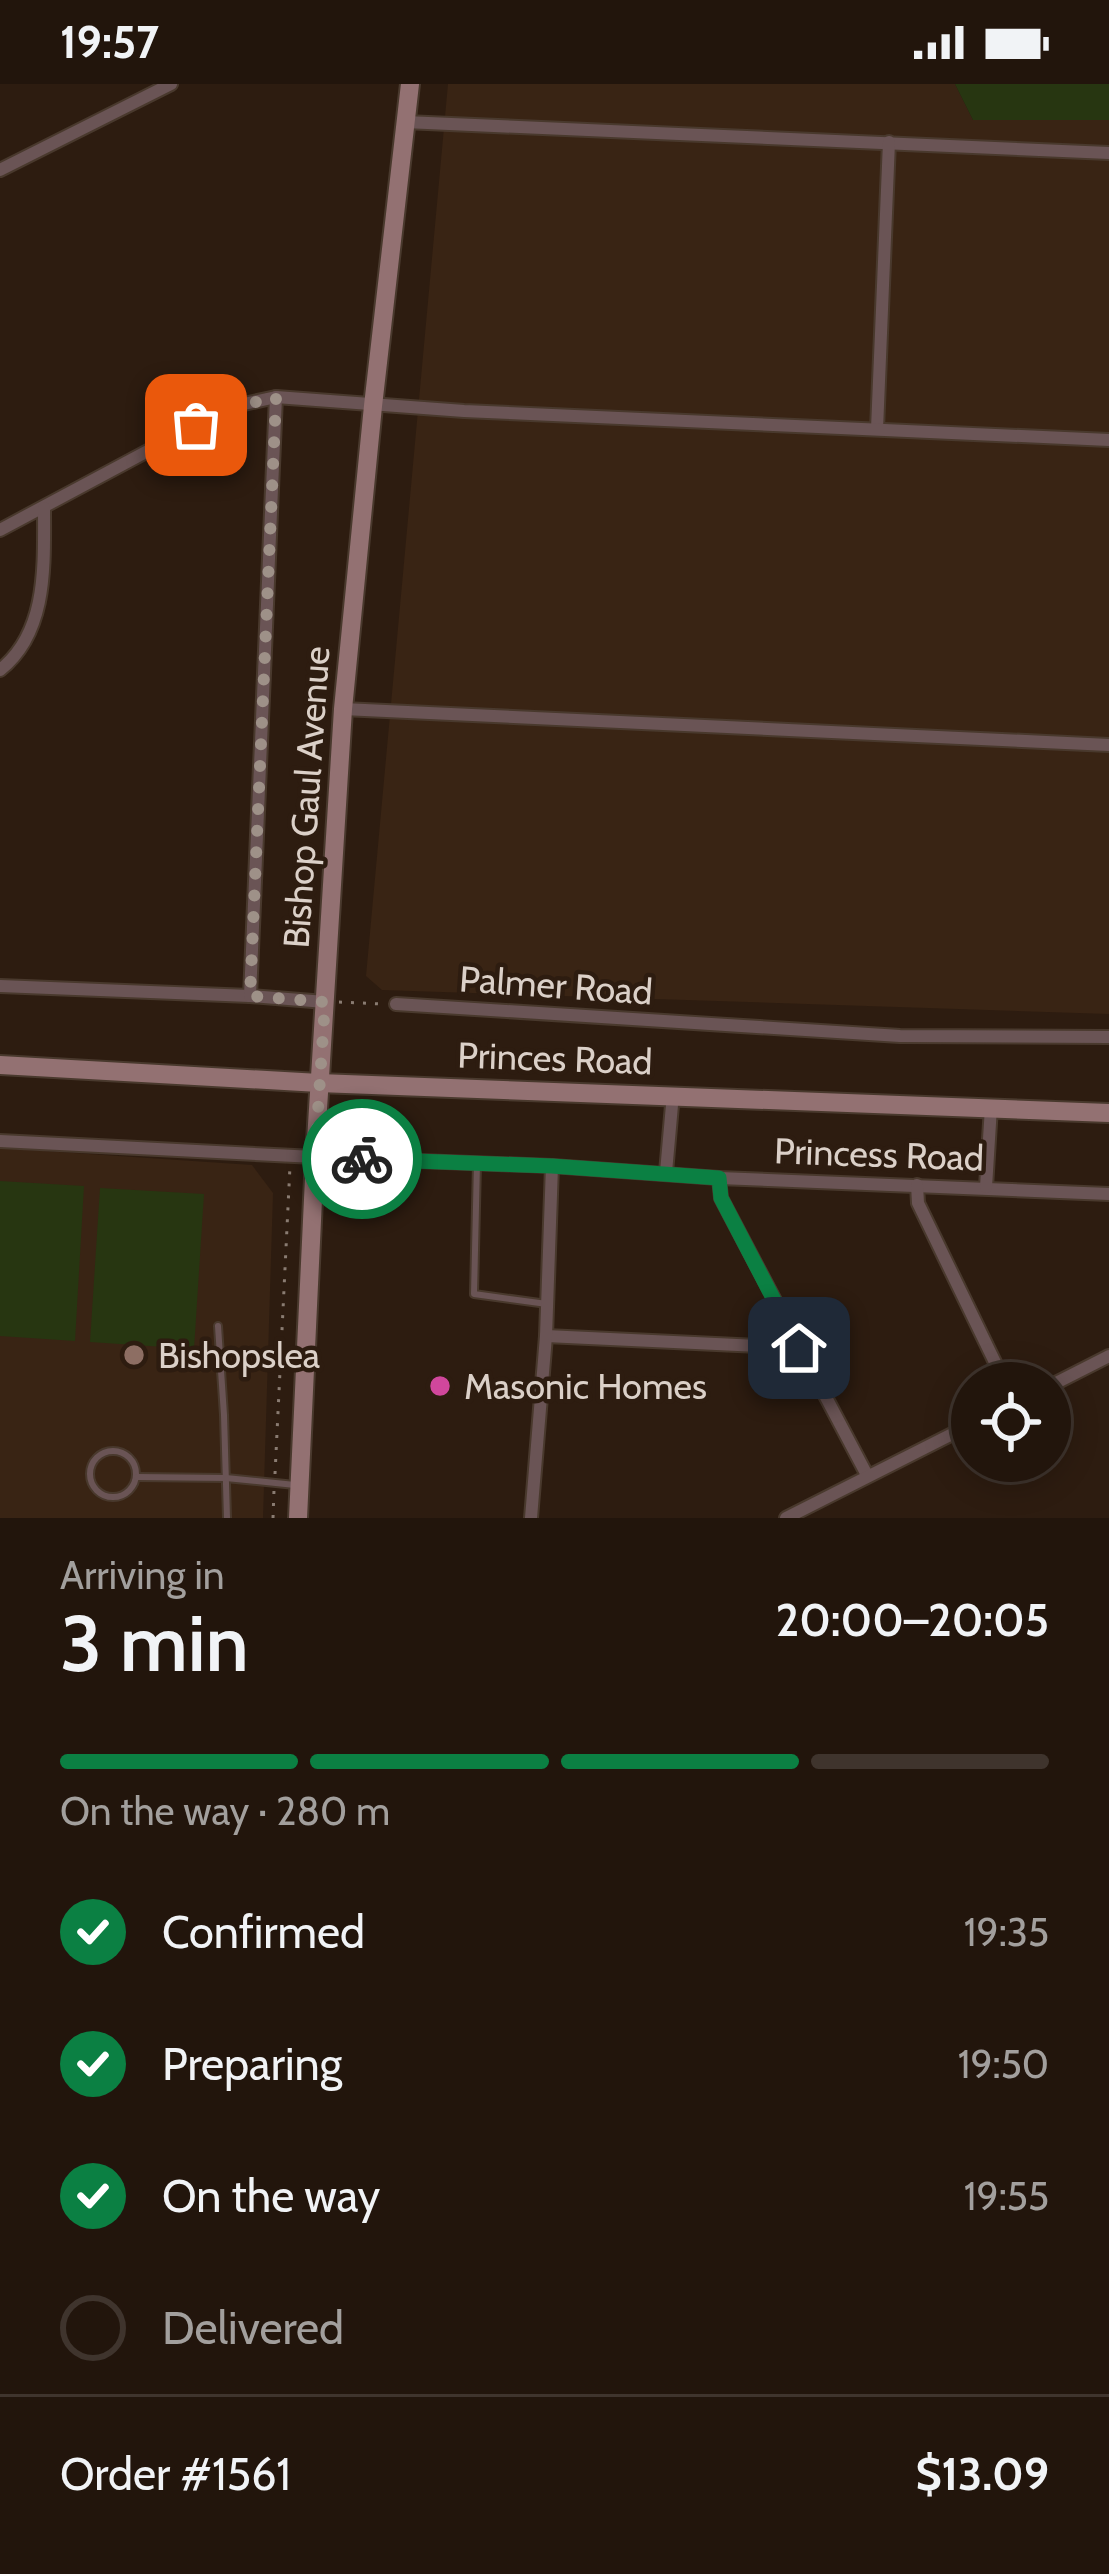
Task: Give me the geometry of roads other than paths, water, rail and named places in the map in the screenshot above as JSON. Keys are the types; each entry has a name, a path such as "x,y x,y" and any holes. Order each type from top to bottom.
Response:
{"main road":[{"name":"Bishop Gaul Avenue","path":"298,1518 343,709 410,84"},
{"name":"Princes Road","path":"0,1065 319,1083 1109,1112"}],"street":[{"path":"0,170 171,84"},
{"path":"405,122 1109,152"},
{"path":"877,429 890,142"},
{"path":"0,530 230,407 276,398 1109,440"},
{"name":"Bishop Gaul Avenue","path":"250,996 276,398"},
{"path":"0,670 23,648 36,620 44,508"},
{"path":"343,709 1109,745"},
{"path":"0,986 325,1002"},
{"name":"Palmer Road","path":"397,1004 900,1036 1109,1036"},
{"path":"666,1172 673,1094"},
{"path":"986,1187 991,1108"},
{"name":"Princess Road","path":"0,1141 1109,1194"},
{"path":"531,1518 546,1336 552,1166"},
{"path":"719,1178 721,1198 867,1475"},
{"path":"917,1185 918,1203 995,1362"},
{"path":"546,1336 799,1348"},
{"path":"1071,1375 1109,1356"},
{"path":"786,1518 951,1434"}],"lane":[{"path":"477,1163 474,1294 547,1304"},
{"path":"218,1326 226,1518"},
{"path":"116,1450 135,1464 137,1477 123,1496 110,1498 91,1484 89,1472 94,1460 116,1450"},
{"path":"137,1477 226,1478 300,1486"}],"place":[{"name":"Bishopslea","path":"134,1355"},
{"name":"Masonic Homes","path":"440,1386"}]}
